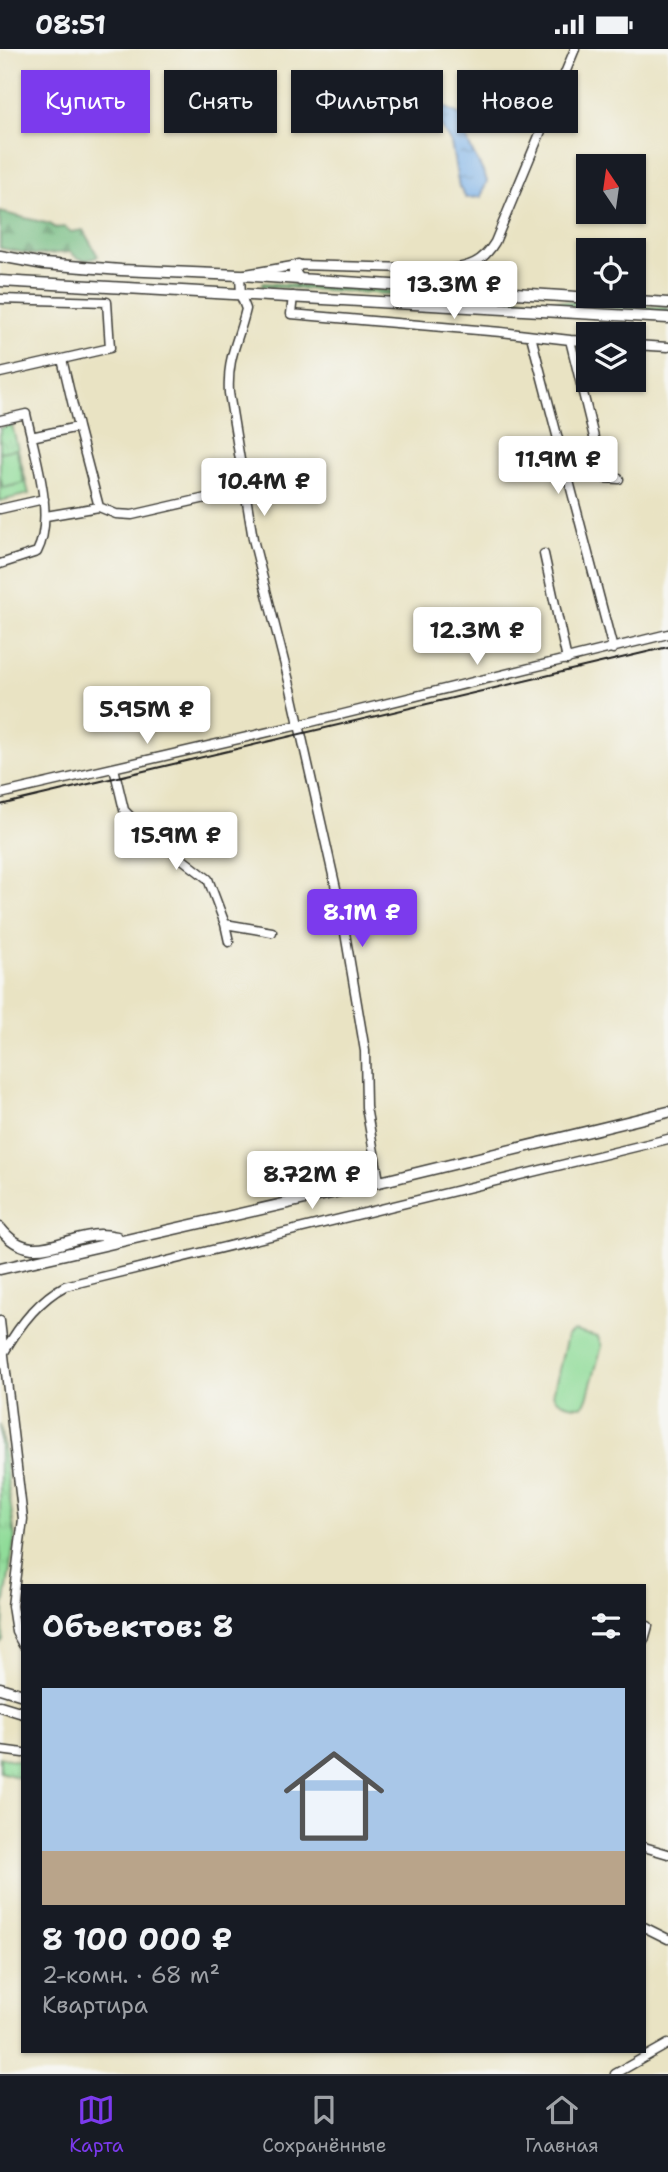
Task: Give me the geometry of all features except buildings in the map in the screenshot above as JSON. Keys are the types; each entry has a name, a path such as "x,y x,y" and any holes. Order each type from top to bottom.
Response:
{"main road":[{"path":"0,256 23,262 57,265 668,303"},
{"path":"298,265 294,272 300,280"},
{"path":"0,281 668,318"},
{"path":"0,1269 663,1113"},
{"path":"0,1228 8,1238 32,1248 45,1248 98,1235 128,1238"},
{"path":"0,1688 21,1694"},
{"path":"0,1706 21,1712"}],"street":[{"path":"379,1181 366,1107 365,1051 346,940 299,725 253,539 229,393 228,371 246,309 241,296 240,275 298,265 446,269 464,268 477,263 495,242 575,49"},
{"path":"95,301 106,292 118,288"},
{"path":"293,296 291,314 576,340"},
{"path":"0,299 107,302 110,348 0,373"},
{"path":"531,336 613,649"},
{"path":"570,340 604,478 619,479"},
{"path":"646,346 668,347"},
{"path":"62,359 99,507"},
{"path":"0,420 26,414 46,516 44,540 37,552 0,565"},
{"path":"31,437 78,427"},
{"path":"46,516 99,507 116,514 132,515 245,489"},
{"path":"0,509 44,499"},
{"path":"544,554 567,660"},
{"path":"0,794 299,725 665,635"},
{"path":"114,768 124,810 148,835 208,879 229,942"},
{"path":"225,924 272,932"},
{"path":"3,1354 12,1338 36,1309 52,1293 65,1286 668,1139"},
{"path":"0,1321 23,1519 12,1617 21,1641"},
{"path":"646,1633 648,1626"},
{"path":"0,1749 21,1753"},
{"path":"646,1848 668,1854"},
{"path":"646,1928 668,1939"},
{"path":"614,2074 668,2044"}],"green space":[{"path":"0,212 50,224 55,228 65,227 71,232 83,230 98,256 83,259 71,252 36,255 0,248"},
{"path":"262,283 576,302 576,306 262,286"},
{"path":"606,308 668,308 668,312"},
{"path":"12,425 29,494 0,501 0,428"},
{"path":"16,449 24,483 3,488 0,452"},
{"path":"574,1331 598,1337 602,1346 587,1398 584,1405 580,1406 562,1402 553,1394 567,1336"},
{"path":"0,1425 15,1537 4,1607 3,1640 0,1643"},
{"path":"0,1757 21,1762 21,1778 0,1772"}],"water":[{"path":"443,106 457,113 457,133 465,133 484,173 487,181 481,197 466,198 459,187 451,143 443,130"}],"tram line":[{"path":"0,805 668,647"}]}
